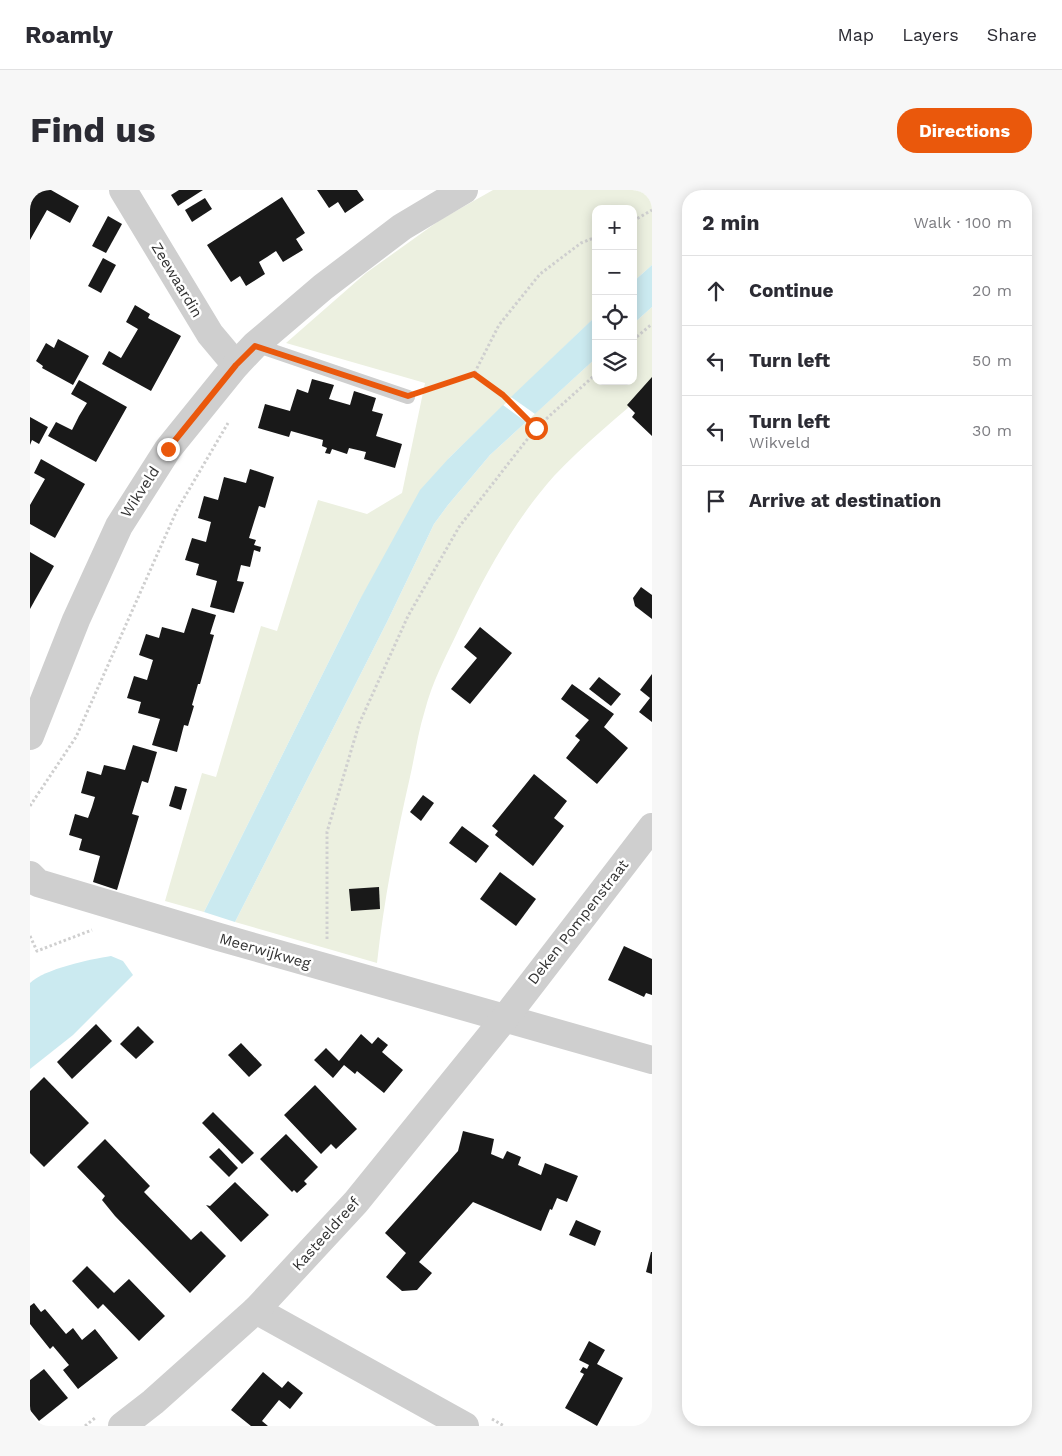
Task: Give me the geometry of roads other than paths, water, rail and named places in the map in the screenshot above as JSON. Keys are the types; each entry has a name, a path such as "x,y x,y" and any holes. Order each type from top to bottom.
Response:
{"street":[{"name":"Zeewaardin","path":"123,190 210,334 236,365"},
{"name":"Wikveld","path":"30,736 76,620 118,526 168,449 236,365 255,346 323,287 402,227 464,190"},
{"name":"Deken Pompenstraat","path":"504,1018 652,827"},
{"name":"Meerwijkweg","path":"30,875 38,883 219,938 652,1060"},
{"name":"Kasteeldreef","path":"122,1426 153,1402 256,1310 356,1202 504,1018"},
{"path":"256,1310 465,1426"}],"lane":[{"path":"255,346 408,396"}],"water":[{"path":"652,265 652,307 637,320 637,295 637,278"},
{"path":"592,320 592,362 535,414 511,397"},
{"path":"503,405 526,422 490,455 434,524 387,622 235,922 204,912 358,603 420,490 449,458"},
{"path":"111,956 123,961 133,975 73,1035 30,1069 30,983 46,973 57,969"}]}
